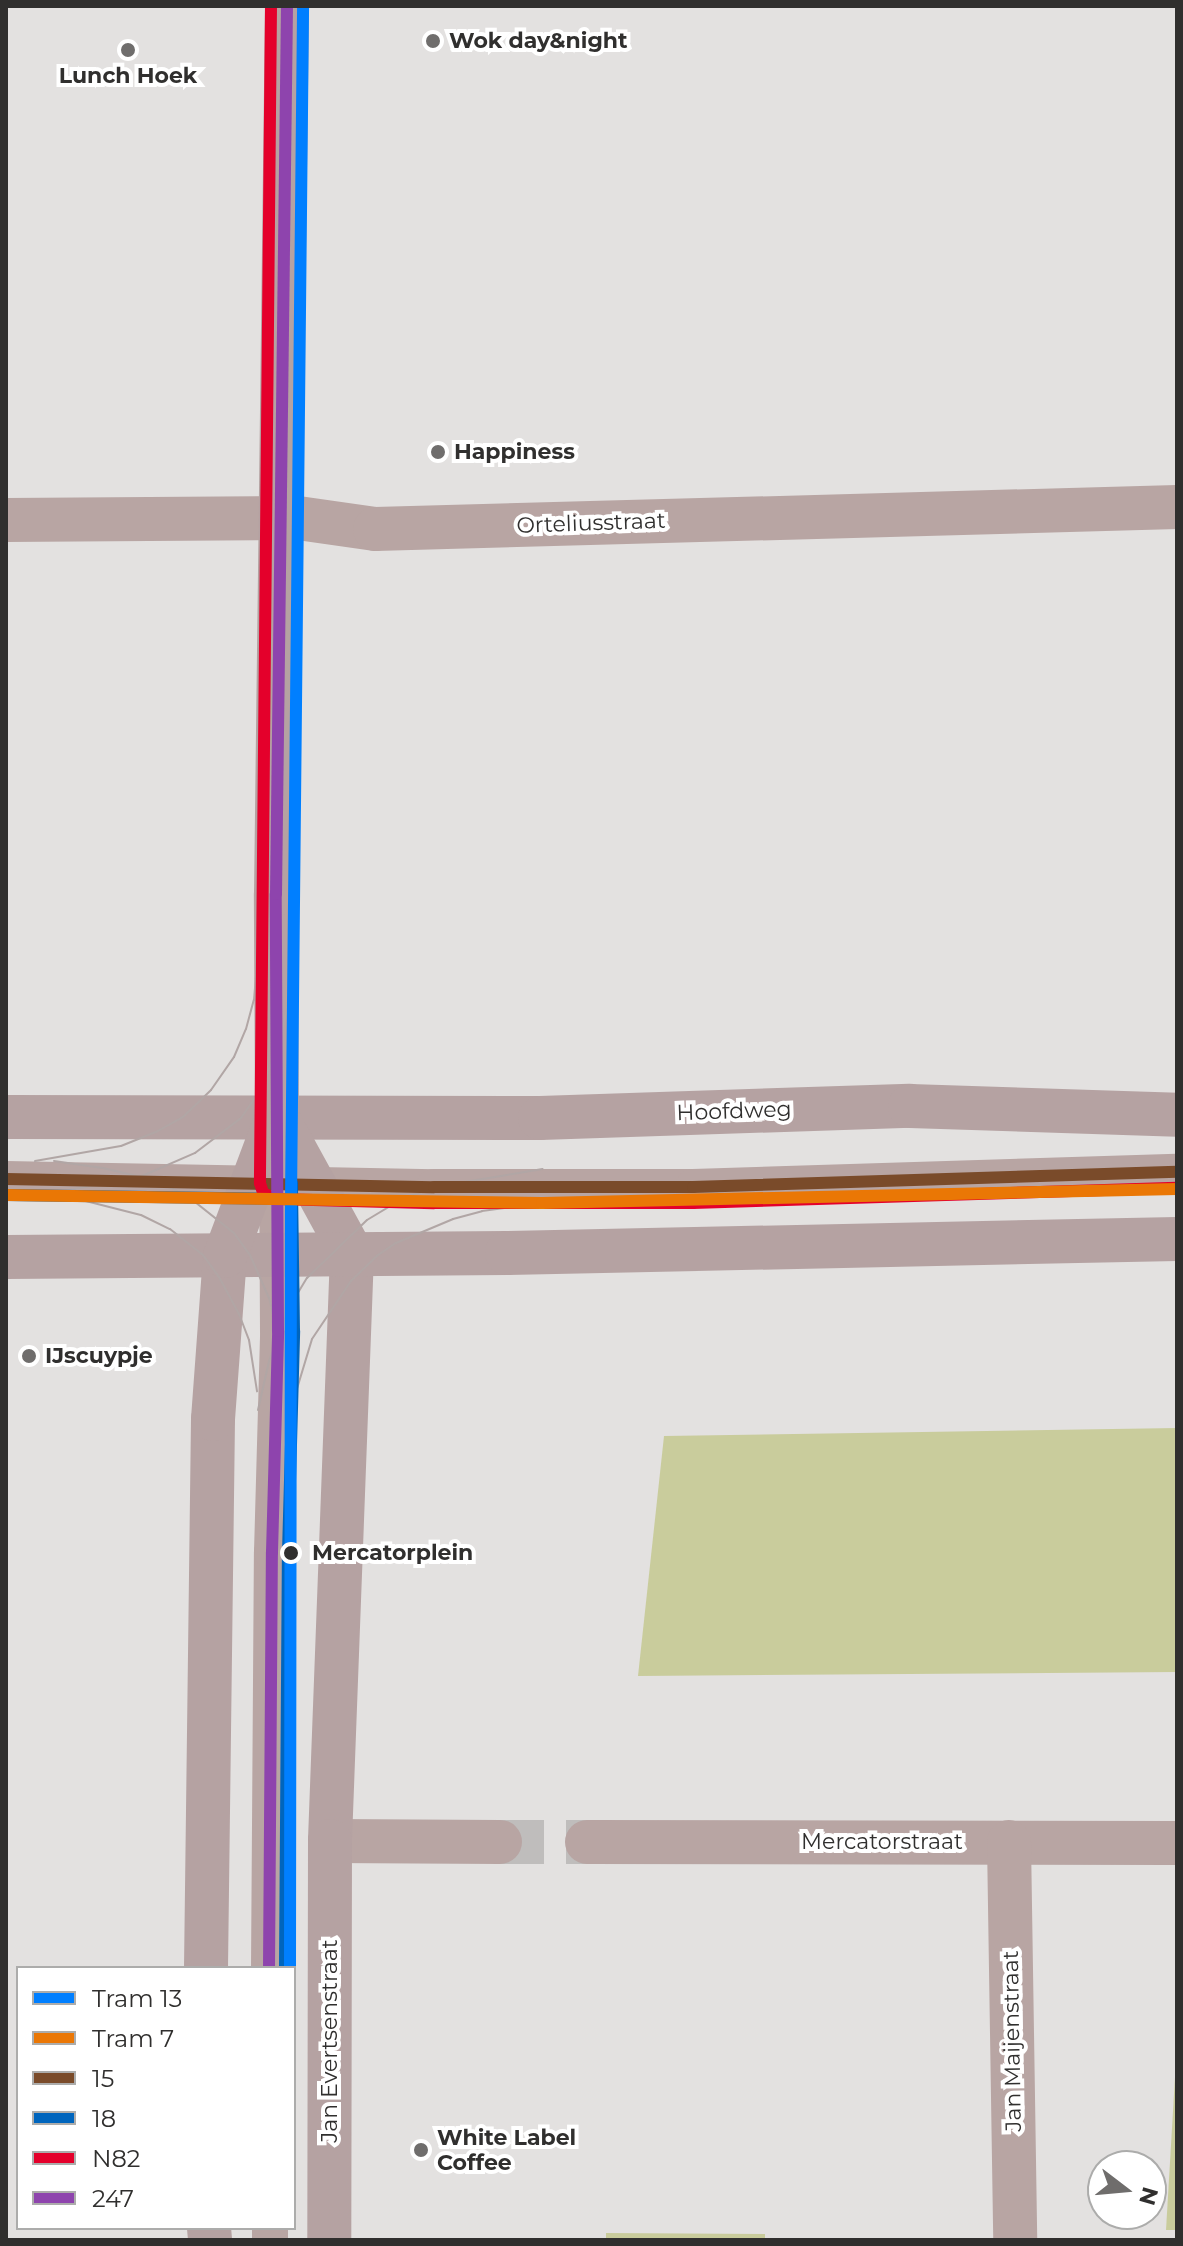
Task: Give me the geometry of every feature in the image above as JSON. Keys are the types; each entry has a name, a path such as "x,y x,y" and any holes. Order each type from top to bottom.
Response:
{"street":[{"path":"206,1966 205,1840 213,1419 225,1256 281,1183 284,1117 282,518 287,6"},
{"name":"Orteliusstraat","path":"6,520 282,518 375,529 1177,507"},
{"name":"Hoofdweg","path":"284,1117 540,1118 910,1106 1177,1115"},
{"path":"6,1117 284,1117"},
{"path":"284,1117 281,1183 352,1254 330,1841 500,1842"},
{"path":"6,1257 277,1256 1177,1239"},
{"name":"Jan Evertsenstraat","path":"329,2240 330,1841"},
{"name":"Mercatorstraat","path":"587,1842 1177,1843"},
{"name":"Jan Maijenstraat","path":"1009,1842 1015,2240"}],"lane":[{"path":"6,1179 434,1187 693,1187 1177,1172"},
{"path":"269,1966 277,1256 281,1183"}],"green space":[{"path":"1177,1428 1177,1672 638,1676 664,1436"},
{"path":"1177,2043 1177,2230 1167,2230"},
{"path":"606,2233 765,2234 765,2240 606,2240"}],"tunnel":[{"path":"500,1842 587,1842"}],"tram line":[{"name":"13","path":"290,1966 291,1199 303,6"},
{"path":"35,1161 121,1146 156,1132 183,1117 211,1090 234,1057 246,1029 254,1000 260,927"},
{"path":"38,1196 142,1176 195,1153 241,1118 261,1089 279,1044 287,1009 293,930"},
{"path":"54,1161 158,1181 190,1198 234,1233 250,1255 269,1298 290,1378 292,1403"},
{"path":"258,1410 269,1361 290,1306 307,1278 367,1220 400,1200 434,1187 543,1169"},
{"name":"7","path":"6,1195 542,1203 1177,1189"},
{"path":"70,1197 141,1215 170,1229 203,1255 239,1314 249,1340 257,1391"},
{"path":"296,1392 312,1339 351,1281 378,1255 396,1243 453,1219 482,1211 542,1203"}],"transit line":[{"name":"N82","path":"271,6 260,1183 263,1193 276,1199 434,1203 693,1203 1177,1188"},
{"name":"247","path":"269,1966 272,1552 278,1331 276,894 287,6"},
{"name":"15","path":"6,1179 434,1187 693,1187 1177,1172"},
{"name":"18","path":"285,1966 288,1552 294,1331 292,1183"},
{"name":"18","path":"6,1195 276,1199"}],"place":[{"name":"Wok day&night","path":"433,41"},
{"name":"Lunch Hoek","path":"128,50"},
{"name":"Happiness","path":"438,452"},
{"name":"IJscuypje","path":"29,1356"},
{"name":"Mercatorplein","path":"291,1553"},
{"name":"White Label Coffee","path":"421,2150"}]}
